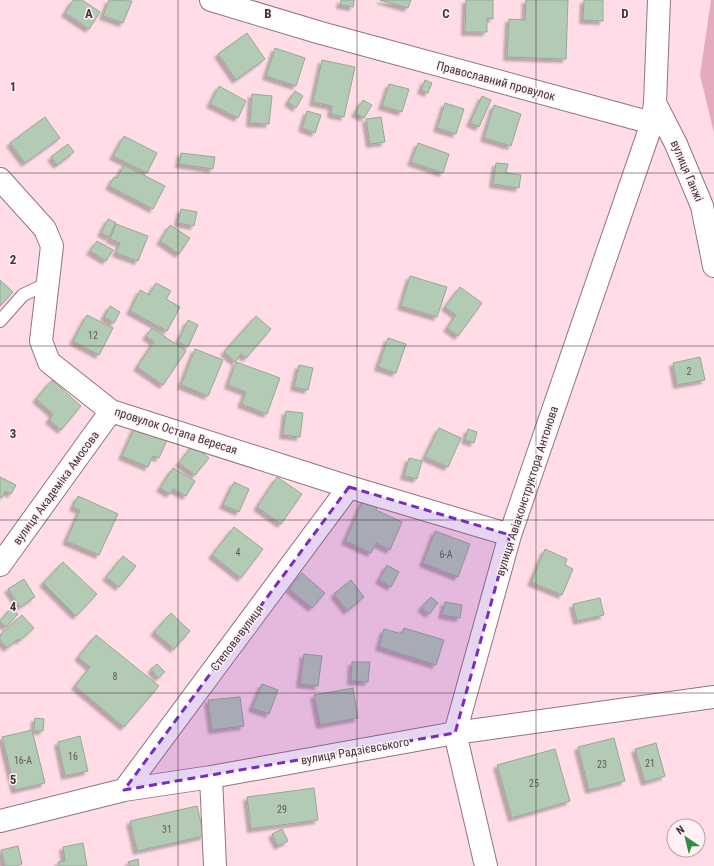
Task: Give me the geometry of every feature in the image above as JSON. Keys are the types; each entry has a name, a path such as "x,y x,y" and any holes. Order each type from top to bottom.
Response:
{"street":[{"name":"Православний провулок","path":"211,0 321,34 653,113"},
{"path":"653,113 659,0"},
{"name":"вулиця Ганжі","path":"653,113 676,144 702,206 714,266"},
{"name":"вулиця Авіаконструктора Антонова","path":"486,866 455,733 510,535 653,113"},
{"name":"провулок Остапа Вересая","path":"0,179 44,229 52,246 41,341 49,362 111,411 349,487 510,535"},
{"name":"вулиця Академіка Амосова","path":"0,565 111,411"},
{"name":"Степова вулиця","path":"124,790 349,487"},
{"name":"вулиця Радзієвського","path":"0,821 124,790 210,777 455,733 714,698"},
{"path":"210,777 215,866"}],"lane":[{"path":"0,321 23,295 48,283"}],"highlighted area":[{"path":"349,487 510,535 455,733 124,790"}],"shaded area":[{"path":"711,0 714,0 714,133 700,75"}],"building":[{"path":"73,0 82,0 100,12 89,29 65,13"},
{"path":"109,0 132,1 123,23 103,16"},
{"path":"341,0 354,0 353,7 340,5"},
{"path":"380,0 411,0 408,8"},
{"path":"466,0 493,0 493,19 487,18 487,32 465,32"},
{"path":"526,0 568,0 566,59 507,57 509,19 525,20"},
{"path":"584,0 603,0 603,21 583,20"},
{"path":"247,33 265,59 236,80 218,54"},
{"path":"275,48 305,58 296,86 266,76"},
{"path":"322,60 355,67 344,117 331,114 332,106 313,102"},
{"path":"425,80 432,83 428,93 421,90"},
{"path":"389,84 409,89 402,112 382,106"},
{"path":"219,86 246,101 238,118 210,104"},
{"path":"295,91 303,96 296,108 288,102"},
{"path":"252,94 272,96 269,124 250,123"},
{"path":"482,96 491,100 479,127 470,123"},
{"path":"363,100 372,105 364,118 355,113"},
{"path":"445,103 464,109 456,134 437,128"},
{"path":"494,105 521,114 511,146 484,138"},
{"path":"307,111 321,115 315,133 302,128"},
{"path":"45,117 60,138 25,163 10,143"},
{"path":"381,117 385,142 370,144 366,119"},
{"path":"124,136 157,153 147,173 113,156"},
{"path":"418,143 449,154 443,173 411,162"},
{"path":"68,144 74,152 57,165 51,157"},
{"path":"181,153 215,157 213,169 179,164"},
{"path":"496,163 508,164 506,173 521,175 519,188 493,184"},
{"path":"124,165 165,186 153,209 109,186 114,177 117,178"},
{"path":"181,209 197,212 194,226 178,223"},
{"path":"108,219 116,223 109,237 101,233"},
{"path":"116,224 148,236 138,261 116,253 120,243 110,239"},
{"path":"170,225 190,238 179,254 160,241"},
{"path":"97,241 113,250 106,261 90,251"},
{"path":"410,276 447,287 437,317 401,306"},
{"path":"0,280 13,292 0,306"},
{"path":"156,283 171,291 166,299 180,307 167,331 130,311 140,290 149,295"},
{"path":"460,287 482,303 458,336 447,328 456,315 445,307"},
{"path":"110,306 120,312 114,323 104,317"},
{"path":"87,315 113,328 99,355 73,341"},
{"path":"256,316 271,329 246,358 241,354 235,362 224,352"},
{"path":"188,320 198,325 188,347 178,342"},
{"path":"152,328 186,351 163,385 137,367 154,342 146,336"},
{"path":"388,338 406,344 396,373 378,367"},
{"path":"195,349 223,360 208,396 181,385"},
{"path":"700,357 705,380 677,385 673,363"},
{"path":"236,362 280,378 267,414 241,404 246,392 228,385"},
{"path":"299,365 313,368 308,390 294,387"},
{"path":"52,380 81,406 61,430 49,420 53,414 36,399"},
{"path":"286,411 303,413 300,437 283,435"},
{"path":"135,427 167,440 159,458 153,456 148,467 122,456"},
{"path":"439,428 461,438 448,467 425,457"},
{"path":"468,429 477,432 474,443 465,440"},
{"path":"193,445 209,458 195,475 179,463"},
{"path":"409,458 422,461 417,479 404,476"},
{"path":"173,468 195,481 186,496 173,489 170,494 160,488"},
{"path":"0,477 16,485 11,494 5,491 2,498 0,497"},
{"path":"277,477 302,494 281,524 257,507"},
{"path":"234,482 249,489 239,512 223,505"},
{"path":"78,496 118,514 99,555 66,541 80,510 73,507"},
{"path":"365,496 379,502 376,510 402,522 390,550 376,543 371,553 345,541"},
{"path":"234,527 263,549 241,578 212,555"},
{"path":"435,531 470,544 458,577 423,563"},
{"path":"545,549 567,559 565,565 573,569 562,595 531,582"},
{"path":"123,556 136,566 119,587 106,577"},
{"path":"63,562 97,594 76,616 43,583"},
{"path":"387,565 399,572 391,587 379,580"},
{"path":"302,573 325,593 312,608 289,589"},
{"path":"24,579 35,597 20,607 8,589"},
{"path":"351,580 364,597 347,611 334,594"},
{"path":"431,597 438,603 429,614 421,608"},
{"path":"600,598 604,615 577,621 573,604"},
{"path":"445,602 462,605 460,618 442,615"},
{"path":"11,608 18,614 6,627 0,621"},
{"path":"171,613 190,631 174,649 154,632"},
{"path":"22,615 34,628 19,641 18,639 7,648 0,640 0,635"},
{"path":"404,628 444,640 436,665 379,647 384,629 402,634"},
{"path":"96,635 159,686 124,727 75,686 90,667 78,657"},
{"path":"304,654 322,656 318,686 300,684"},
{"path":"352,662 370,662 368,682 351,681"},
{"path":"157,664 165,672 158,678 151,669"},
{"path":"262,684 278,690 269,714 252,708"},
{"path":"353,688 358,718 320,725 314,695"},
{"path":"240,697 244,726 212,730 208,700"},
{"path":"35,718 44,719 43,731 34,731"},
{"path":"32,730 45,783 15,790 2,737"},
{"path":"80,736 88,771 65,776 58,742"},
{"path":"614,738 625,781 589,790 578,747"},
{"path":"656,743 665,776 645,782 635,749"},
{"path":"555,749 570,801 512,818 497,765"},
{"path":"314,788 318,820 251,829 247,797"},
{"path":"197,806 204,836 137,851 130,821"},
{"path":"282,829 288,841 278,846 272,834"},
{"path":"83,843 87,866 59,866 58,862 65,861 63,847"},
{"path":"18,846 22,864 16,866 5,866 1,850"},
{"path":"138,859 139,866 130,866 128,862"}]}
